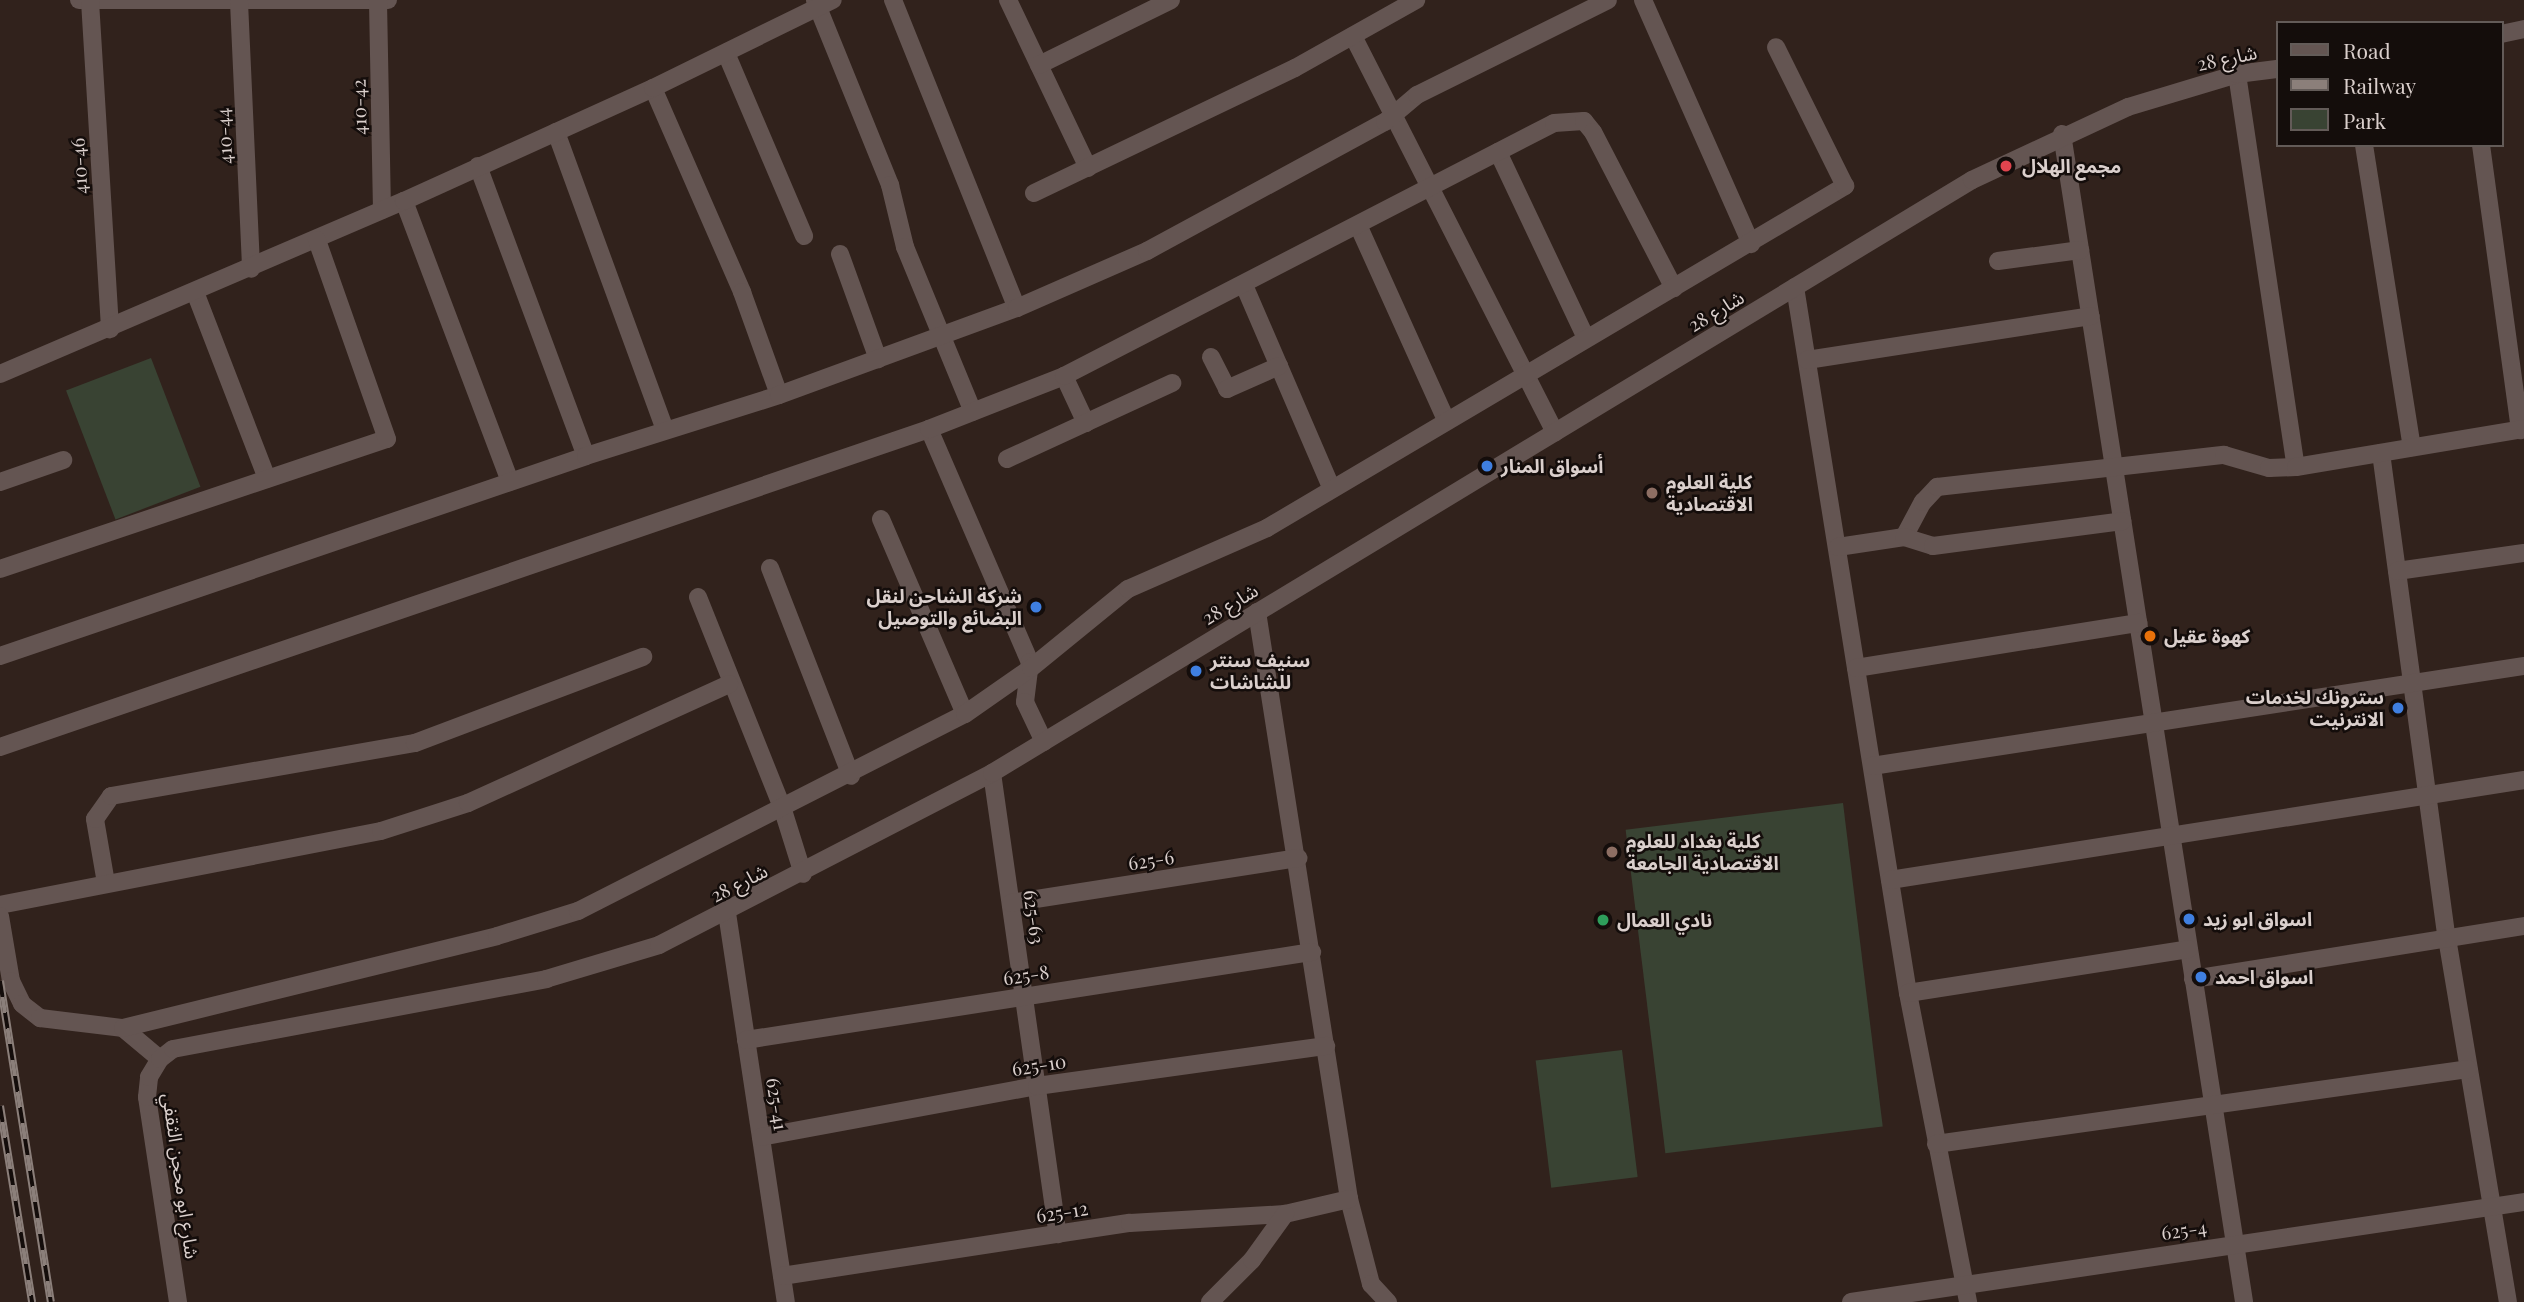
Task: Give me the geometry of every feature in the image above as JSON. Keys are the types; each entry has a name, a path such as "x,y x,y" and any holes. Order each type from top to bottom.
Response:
{"street":[{"path":"79,0 383,1"},
{"path":"893,0 1017,308"},
{"path":"1008,0 1088,168"},
{"path":"1039,65 1171,0"},
{"path":"1034,193 1353,36 1416,0"},
{"path":"0,656 586,456 779,396 1017,308 1146,251 1393,115 1417,95 1608,0"},
{"path":"1643,0 1751,244"},
{"name":"410-46","path":"90,1 110,329"},
{"name":"410-42","path":"382,210 383,1"},
{"name":"410-44","path":"239,2 251,269"},
{"path":"0,374 251,269 404,201 653,88 823,3 890,185 905,247 972,412"},
{"path":"2503,34 2524,29"},
{"path":"1353,36 1555,432"},
{"path":"0,916 11,981 22,1004 40,1018 123,1028 546,922 597,901 782,807 851,776 965,714 1031,668 1128,589 1268,528 1446,420 1751,244 1845,186 1776,47"},
{"path":"726,53 804,236"},
{"name":"شارع 28","path":"160,1059 188,1044 546,979 659,945 803,874 992,773 1925,207 2062,134 2128,107 2237,74 2276,69"},
{"path":"2237,74 2296,467"},
{"path":"653,88 742,292 779,396"},
{"path":"0,747 929,429 1064,376 1555,123 1584,121 1674,288"},
{"path":"555,132 665,430"},
{"path":"2062,134 2244,1302"},
{"path":"2364,147 2412,447"},
{"path":"1904,537 1923,502 1937,487 2224,455 2269,468 2296,467 2522,429 2481,147"},
{"path":"1498,152 1586,338"},
{"path":"478,166 586,456"},
{"path":"404,201 510,482"},
{"path":"1359,225 1446,420"},
{"path":"0,569 387,439 317,240"},
{"path":"1998,261 2080,250"},
{"path":"840,254 878,359"},
{"path":"1244,285 1332,489"},
{"path":"1795,287 1908,993 1968,1302"},
{"path":"195,292 267,479"},
{"path":"1807,360 2091,316"},
{"path":"1211,357 1227,389 1279,366"},
{"path":"1064,376 1086,423"},
{"path":"1007,459 1172,383"},
{"path":"929,429 1031,668 1025,702 1044,742"},
{"path":"2381,453 2447,938 2508,1302"},
{"path":"0,482 63,460"},
{"path":"881,519 965,714"},
{"path":"1838,547 1904,537 1933,546 2122,521"},
{"path":"2397,571 2524,552"},
{"path":"770,568 851,776"},
{"path":"698,597 729,684 782,807 803,874"},
{"path":"1257,612 1298,859 1349,1199 1371,1284 1388,1302"},
{"path":"1856,668 2138,623"},
{"path":"106,883 95,819 111,796 415,743 643,657"},
{"path":"1872,766 2524,666"},
{"path":"0,905 381,831 468,803 729,684"},
{"name":"625-63","path":"992,773 1058,1234"},
{"path":"1890,880 2524,780"},
{"name":"625-6","path":"1011,903 1298,859"},
{"name":"625-41","path":"727,913 786,1302"},
{"path":"2193,979 2524,926"},
{"path":"1908,993 2189,949"},
{"name":"625-8","path":"746,1040 1312,953"},
{"path":"123,1028 160,1059"},
{"name":"625-10","path":"761,1137 1037,1086 1326,1046"},
{"name":"شارع ابو محجن الثقفي","path":"160,1059 149,1077 147,1097 178,1302"},
{"path":"1936,1144 2468,1069"},
{"name":"625-12","path":"782,1276 1130,1223 1285,1214 1349,1199"},
{"name":"625-4","path":"1851,1302 2524,1202"},
{"path":"1210,1302 1252,1260 1285,1214"}],"green space":[{"path":"151,358 200,487 115,519 66,391"},
{"path":"1843,803 1883,1127 1665,1153 1626,830"},
{"path":"1622,1050 1638,1177 1551,1188 1536,1061"}],"railway":[{"path":"0,981 51,1302"},
{"path":"0,1106 32,1302"}],"place":[{"name":"مجمع الهلال","path":"2006,166"},
{"name":"أسواق المنار","path":"1487,466"},
{"name":"كلية العلوم الاقتصادية","path":"1652,493"},
{"name":"شركة الشاحن لنقل البضائع والتوصيل","path":"1036,607"},
{"name":"كهوة عقيل","path":"2150,636"},
{"name":"سنيف سنتر للشاشات","path":"1196,671"},
{"name":"سترونك لخدمات الانترنيت","path":"2398,708"},
{"name":"كلية بغداد للعلوم الاقتصادية الجامعة","path":"1612,852"},
{"name":"اسواق ابو زيد","path":"2189,919"},
{"name":"نادي العمال","path":"1603,920"},
{"name":"اسواق احمد","path":"2201,977"}]}
